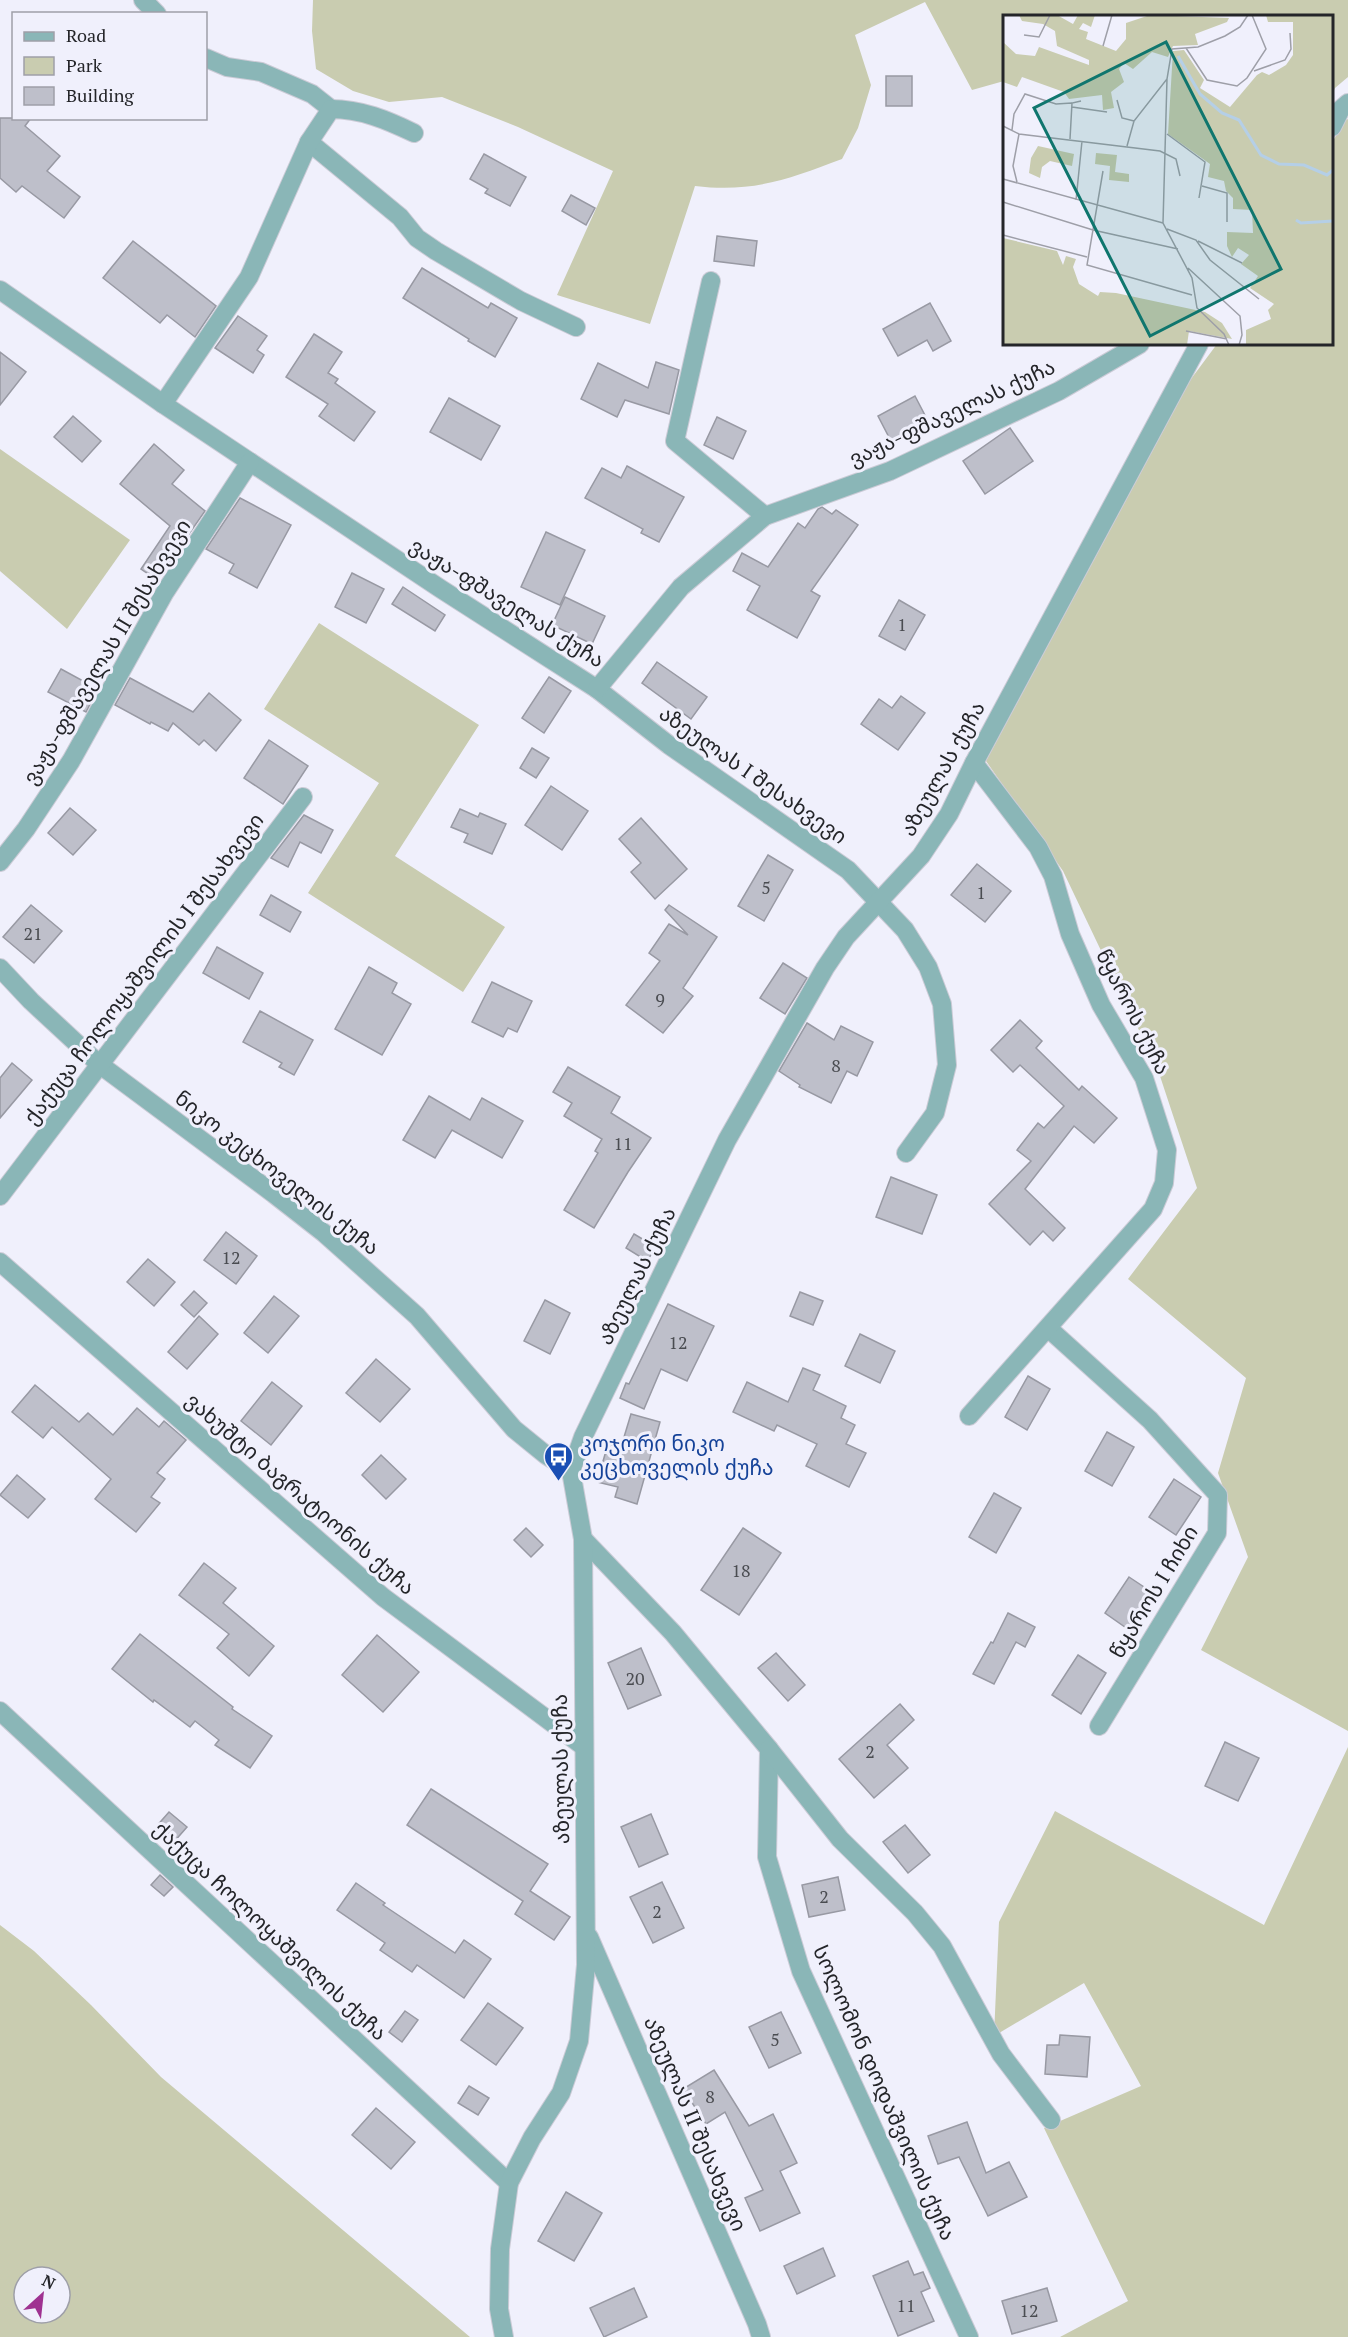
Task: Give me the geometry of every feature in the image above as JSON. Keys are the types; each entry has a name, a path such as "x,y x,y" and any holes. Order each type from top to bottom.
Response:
{"street":[{"path":"143,0 155,12"},
{"path":"207,58 227,66 261,72 312,94 331,109 345,109 382,118 414,133"},
{"path":"1333,125 1341,110 1348,103"},
{"path":"163,404 249,278 309,142 331,109"},
{"path":"309,142 400,217 417,238 521,301 576,327"},
{"path":"711,281 675,441 765,516"},
{"name":"ვაჟა-ფშაველას ქუჩა","path":"0,290 163,404 441,589 597,688 681,587 765,516 890,471 1059,391 1138,345"},
{"name":"აზეულას ქუჩა","path":"504,2337 499,2309 500,2249 509,2183 532,2138 561,2093 579,2041 586,1965 583,1539 571,1471 583,1437 728,1140 825,968 846,937 921,856 949,814 974,763 1198,345"},
{"name":"ვაჟა-ფშაველას II შესახვევი","path":"0,862 26,829 71,761 165,592 250,462"},
{"name":"აზეულას I შესახვევი","path":"597,688 669,745 848,870 905,930 922,958 942,1004 946,1065 935,1113 906,1153"},
{"name":"წყაროს ქუჩა","path":"969,1416 1153,1209 1164,1184 1167,1150 1144,1078 1101,1005 1070,934 1053,876 1038,847 974,763"},
{"name":"ქაქუცა ჩოლოყაშვილის I შესახვევი","path":"0,1196 303,797"},
{"name":"ნიკო კეცხოველის ქუჩა","path":"0,968 31,1001 99,1064 324,1233 417,1316 514,1429 546,1455 571,1471"},
{"name":"ვახუშტი ბაგრატიონის ქუჩა","path":"0,1262 383,1597 584,1746"},
{"name":"წყაროს I ჩიხი","path":"1048,1328 1150,1420 1218,1495 1218,1533 1099,1726"},
{"path":"583,1539 673,1633 840,1839 915,1913 942,1946 1001,2054 1051,2120"},
{"name":"ქაქუცა ჩოლოყაშვილის ქუჩა","path":"0,1711 509,2183"},
{"name":"სოლომონ დოდაშვილის ქუჩა","path":"769,1749 767,1857 801,1971 969,2337"},
{"name":"აზეულას II შესახვევი","path":"586,1929 761,2337"}],"green space":[{"path":"313,0 1348,0 1348,77 1333,93 1333,15 1003,15 1003,81 972,90 925,2 855,35 871,85 858,128 842,159 770,183 735,188 695,186 650,324 557,295 613,171 518,127 442,97 389,102 353,91 316,69 312,31"},
{"path":"1348,119 1348,1731 1201,1650 1248,1557 1218,1473 1246,1378 1128,1279 1197,1188 1158,1070 1063,871 986,761 1191,379 1216,345 1333,345 1333,141 1344,121"},
{"path":"0,449 130,540 67,629 0,571"},
{"path":"319,623 479,725 395,856 505,927 463,992 308,893 379,783 264,709"},
{"path":"1348,1747 1348,2337 1060,2337 1128,2301 1044,2128 1141,2086 1084,1983 994,2036 999,1922 1055,1811 1264,1925"},
{"path":"0,1925 34,1951 91,2005 161,2077 470,2337 0,2337"}],"building":[{"path":"886,76 912,76 912,106 886,106"},
{"path":"0,118 30,120 25,126 60,156 47,171 80,197 64,218 22,186 16,192 0,178"},
{"path":"484,154 526,177 510,206 485,193 488,189 470,179"},
{"path":"571,195 595,208 586,225 562,211"},
{"path":"717,236 757,241 754,266 714,261"},
{"path":"133,241 216,306 195,337 167,315 160,323 103,278"},
{"path":"422,268 488,308 491,303 517,318 495,357 403,298"},
{"path":"930,303 951,341 933,351 927,340 898,356 883,329"},
{"path":"238,316 267,336 257,350 264,355 253,373 215,348"},
{"path":"314,334 342,352 328,373 338,379 335,383 375,412 354,441 319,416 328,404 286,377"},
{"path":"0,352 26,372 0,405"},
{"path":"656,362 679,370 669,414 625,400 617,417 581,399 598,363 648,388"},
{"path":"915,396 929,423 892,443 878,416"},
{"path":"449,398 500,426 481,460 430,432"},
{"path":"73,416 101,441 82,462 54,437"},
{"path":"717,417 746,431 733,459 704,445"},
{"path":"1010,428 1033,461 985,494 963,461"},
{"path":"154,444 184,470 172,484 205,511 157,580 141,569 170,526 120,484"},
{"path":"627,466 684,497 659,542 641,533 643,529 585,498 602,468 621,478"},
{"path":"240,498 291,525 257,588 229,573 234,564 206,549"},
{"path":"822,507 832,514 836,510 858,525 811,591 820,596 797,638 747,610 760,586 733,571 742,553 768,567 798,523 805,528 818,509"},
{"path":"546,532 585,550 560,605 521,587"},
{"path":"352,573 384,589 366,623 335,607"},
{"path":"403,587 445,615 435,631 392,604"},
{"path":"565,597 605,616 592,644 552,625"},
{"path":"899,600 925,615 905,650 879,636"},
{"path":"657,662 707,697 691,719 642,683"},
{"path":"61,669 98,689 86,712 48,692"},
{"path":"549,677 571,691 544,733 522,718"},
{"path":"130,678 193,712 209,693 241,720 216,751 204,740 199,745 173,723 168,731 115,705"},
{"path":"901,696 925,713 898,750 861,724 879,699 892,708"},
{"path":"269,740 308,766 283,804 244,778"},
{"path":"532,748 549,758 536,778 520,768"},
{"path":"551,786 588,811 562,850 525,825"},
{"path":"70,808 96,830 73,855 48,833"},
{"path":"460,809 478,817 480,813 506,824 492,854 464,842 468,834 451,827"},
{"path":"304,815 333,830 321,853 300,842 288,867 271,858"},
{"path":"641,818 687,869 655,899 631,872 641,863 619,839"},
{"path":"768,855 793,870 764,921 738,906"},
{"path":"977,864 1011,891 985,922 951,895"},
{"path":"271,895 301,912 290,932 260,915"},
{"path":"31,905 62,931 34,963 3,937"},
{"path":"669,905 717,937 683,988 693,996 663,1033 626,1005 660,961 649,953 669,924 688,935 665,910"},
{"path":"217,947 263,973 249,999 203,973"},
{"path":"783,963 807,978 785,1014 760,998"},
{"path":"369,967 397,983 392,993 411,1004 382,1055 335,1029"},
{"path":"492,982 532,1001 517,1032 508,1028 503,1037 472,1022"},
{"path":"260,1011 313,1040 294,1075 279,1067 282,1063 243,1042"},
{"path":"1020,1020 1042,1041 1036,1048 1079,1090 1082,1086 1117,1118 1094,1143 1074,1126 1025,1189 1065,1228 1053,1241 1043,1231 1030,1245 989,1204 1031,1161 1017,1150 1038,1123 1044,1128 1064,1106 1020,1065 1013,1072 991,1050"},
{"path":"807,1023 834,1040 841,1026 873,1042 857,1076 847,1071 831,1103 799,1087 800,1085 779,1071"},
{"path":"12,1063 32,1080 0,1118 0,1078"},
{"path":"568,1067 620,1097 611,1113 651,1138 594,1228 564,1210 598,1153 595,1151 602,1139 564,1116 572,1103 553,1092"},
{"path":"429,1096 470,1120 482,1098 523,1121 502,1158 452,1130 435,1158 403,1140"},
{"path":"891,1177 937,1195 922,1234 876,1217"},
{"path":"226,1232 257,1256 236,1284 204,1260"},
{"path":"634,1234 656,1247 647,1261 626,1248"},
{"path":"148,1259 175,1282 154,1306 127,1282"},
{"path":"194,1291 207,1303 194,1317 181,1305"},
{"path":"800,1292 823,1301 813,1325 790,1316"},
{"path":"274,1296 299,1316 268,1353 244,1333"},
{"path":"545,1300 570,1313 550,1354 524,1341"},
{"path":"668,1304 714,1326 687,1381 661,1369 644,1409 620,1398"},
{"path":"199,1316 218,1334 187,1369 168,1352"},
{"path":"860,1334 895,1351 880,1383 845,1366"},
{"path":"376,1359 410,1389 380,1422 346,1393"},
{"path":"803,1368 820,1375 813,1390 846,1406 841,1418 855,1425 846,1444 866,1453 849,1487 806,1466 817,1444 777,1425 774,1431 733,1412 747,1382 788,1402"},
{"path":"1028,1376 1050,1389 1027,1430 1005,1417"},
{"path":"272,1382 302,1406 271,1445 241,1421"},
{"path":"35,1385 79,1422 88,1413 113,1435 137,1408 159,1427 164,1421 186,1440 157,1473 165,1479 151,1497 160,1503 136,1532 95,1499 111,1479 52,1427 43,1438 12,1412"},
{"path":"631,1414 660,1422 637,1504 615,1497 618,1487 597,1482 608,1444 621,1447"},
{"path":"1107,1432 1134,1447 1112,1486 1085,1471"},
{"path":"381,1455 406,1479 386,1499 362,1475"},
{"path":"17,1475 45,1499 28,1518 0,1495"},
{"path":"1174,1479 1201,1497 1176,1535 1149,1517"},
{"path":"994,1493 1021,1508 996,1553 969,1537"},
{"path":"526,1528 543,1545 531,1557 514,1540"},
{"path":"743,1528 781,1553 739,1615 701,1590"},
{"path":"204,1563 236,1588 223,1603 274,1646 249,1676 217,1648 229,1634 179,1595"},
{"path":"1129,1577 1156,1595 1132,1632 1105,1613"},
{"path":"1008,1613 1035,1627 1025,1647 1016,1642 994,1684 973,1674 991,1642 993,1643"},
{"path":"140,1634 233,1707 232,1709 272,1736 250,1768 215,1745 219,1740 195,1721 190,1727 154,1700 153,1702 112,1669"},
{"path":"377,1635 419,1672 383,1712 342,1675"},
{"path":"641,1648 661,1695 628,1709 608,1663"},
{"path":"776,1653 805,1685 788,1701 758,1668"},
{"path":"1078,1655 1106,1673 1081,1714 1052,1695"},
{"path":"900,1704 914,1720 887,1745 908,1768 874,1798 839,1759"},
{"path":"1225,1742 1259,1758 1238,1801 1205,1786"},
{"path":"431,1789 548,1864 530,1891 570,1917 554,1940 515,1914 523,1901 407,1825"},
{"path":"169,1812 187,1827 173,1843 155,1828"},
{"path":"651,1814 668,1854 639,1867 621,1827"},
{"path":"905,1825 930,1855 908,1873 883,1842"},
{"path":"160,1875 173,1887 164,1896 151,1885"},
{"path":"838,1877 845,1910 809,1917 802,1885"},
{"path":"662,1882 684,1928 653,1943 630,1897"},
{"path":"356,1883 385,1903 383,1905 455,1953 464,1940 491,1959 464,1998 417,1965 412,1972 380,1950 385,1943 337,1910"},
{"path":"488,2003 523,2028 496,2065 461,2040"},
{"path":"405,2011 418,2020 402,2042 389,2032"},
{"path":"781,2012 801,2053 769,2068 749,2027"},
{"path":"1060,2035 1090,2037 1087,2077 1045,2074 1047,2045 1059,2045"},
{"path":"714,2070 749,2126 773,2114 797,2163 780,2171 800,2213 760,2231 745,2198 763,2190 725,2112 706,2124 683,2089"},
{"path":"469,2086 489,2098 478,2115 458,2103"},
{"path":"376,2108 415,2142 391,2169 352,2135"},
{"path":"967,2122 986,2173 1009,2162 1027,2197 988,2216 959,2157 938,2164 928,2136"},
{"path":"566,2192 602,2213 574,2261 538,2241"},
{"path":"823,2248 835,2276 797,2294 784,2266"},
{"path":"908,2261 914,2275 923,2272 930,2288 921,2292 934,2321 898,2336 873,2276"},
{"path":"634,2288 647,2317 604,2337 590,2308"},
{"path":"1047,2288 1057,2321 1012,2334 1002,2301"}],"place":[{"name":"კოჯორი ნიკო კეცხოველის ქუჩა","path":"559,1482"}]}
